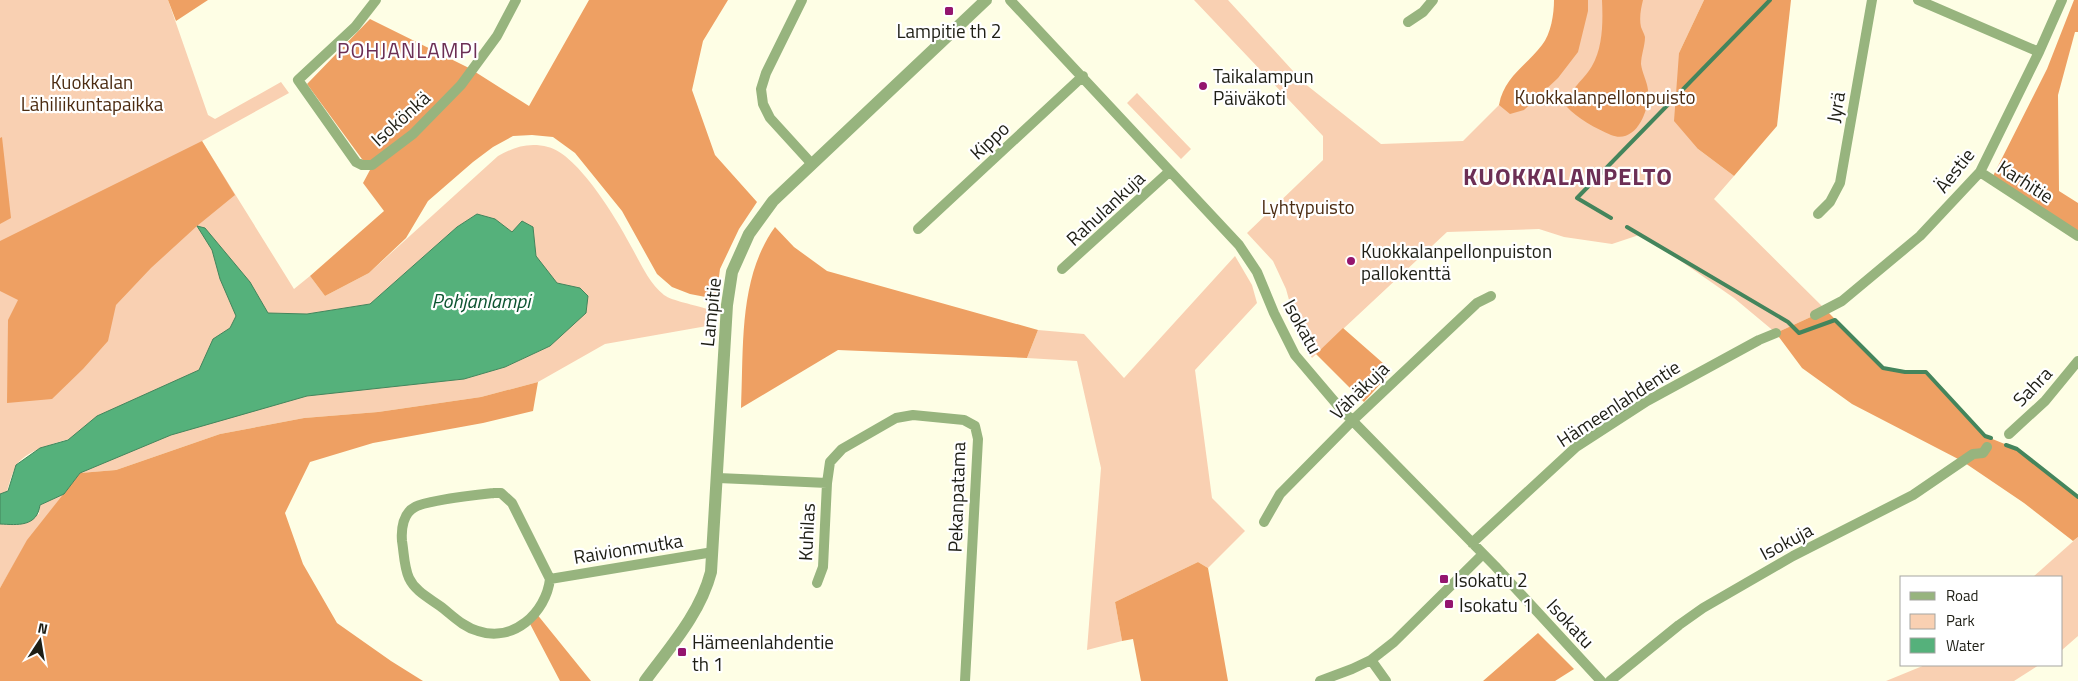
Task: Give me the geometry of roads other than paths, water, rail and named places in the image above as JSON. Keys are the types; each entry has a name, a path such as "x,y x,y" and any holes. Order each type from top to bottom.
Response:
{"street":[{"name":"Isokönkä","path":"376,0 355,27 298,80 356,162 372,166 413,134 461,85 496,36 516,0"},
{"path":"802,0 766,73 762,89 764,104 770,118 811,163"},
{"name":"Lampitie","path":"645,681 698,608 706,591 711,572 727,305 732,272 748,234 773,201 811,163 986,0"},
{"name":"Isokatu","path":"1010,0 1239,245 1257,272 1274,313 1295,355 1340,408 1483,554 1601,681"},
{"path":"1408,22 1422,12 1433,0"},
{"name":"Jyrä","path":"1818,214 1830,202 1840,183 1872,0"},
{"path":"1918,0 2039,52"},
{"name":"Äestie","path":"1815,315 1842,300 1920,236 1980,172 2039,52 2062,0"},
{"name":"Kippo","path":"918,229 1083,76"},
{"name":"Rahulankuja","path":"1062,269 1170,171"},
{"name":"Karhitie","path":"1980,172 2078,236"},
{"name":"Vähäkuja","path":"1264,522 1280,494 1353,420 1477,303 1491,296"},
{"name":"Hämeenlahdentie","path":"1472,543 1576,447 1647,401 1758,340 1776,334"},
{"name":"Sahra","path":"2009,434 2045,401 2078,361"},
{"name":"Pekanpatama","path":"826,483 830,462 842,449 896,418 913,415 964,420 975,426 978,439 965,681"},
{"name":"Isokuja","path":"1610,681 1703,608 1793,556 1913,495 1973,454 1984,453 1987,447"},
{"path":"718,478 826,483"},
{"name":"Kuhilas","path":"817,583 824,567 826,483"},
{"name":"Raivionmutka","path":"494,492 501,493 512,503 550,579 548,590 533,617 524,625 500,635 490,635 468,628 414,586 409,578 402,537 405,518 415,507 425,504 494,492"},
{"name":"Raivionmutka","path":"550,579 713,552"},
{"path":"1320,681 1371,660 1394,642 1483,554"},
{"path":"1371,660 1386,681"}],"water":[{"name":"Pohjanlampi","path":"477,214 495,219 512,232 522,221 533,227 536,256 557,283 580,288 588,296 586,313 550,346 505,367 464,379 307,396 171,435 80,473 64,494 40,505 38,512 31,521 13,525 0,524 0,494 8,491 16,465 40,448 68,440 97,416 199,370 213,339 230,328 236,316 220,279 212,250 197,226 205,228 250,282 268,313 307,314 370,304 457,227"}],"waterway":[{"path":"1611,218 1577,198 1770,0"},
{"path":"1627,227 1788,322 1799,333 1835,320 1883,368 1905,372 1926,372 1985,436 1991,438"},
{"path":"2006,445 2017,449 2078,497"}],"place":[{"name":"Lampitie th 2","path":"949,11"},
{"name":"Taikalampun Päiväkoti","path":"1203,86"},
{"name":"Kuokkalanpellonpuiston pallokenttä","path":"1351,261"},
{"name":"Isokatu 2","path":"1444,579"},
{"name":"Isokatu 1","path":"1449,604"},
{"name":"Hämeenlahdentie th 1","path":"682,652"}],"district":[{"name":"POHJANLAMPI","path":"408,50"},
{"name":"KUOKKALANPELTO","path":"1568,176"}],"park label":[{"name":"Kuokkalan Lähiliikuntapaikka","path":"92,92"},
{"name":"Kuokkalanpellonpuisto","path":"1605,96"},
{"name":"Lyhtypuisto","path":"1308,206"}]}
